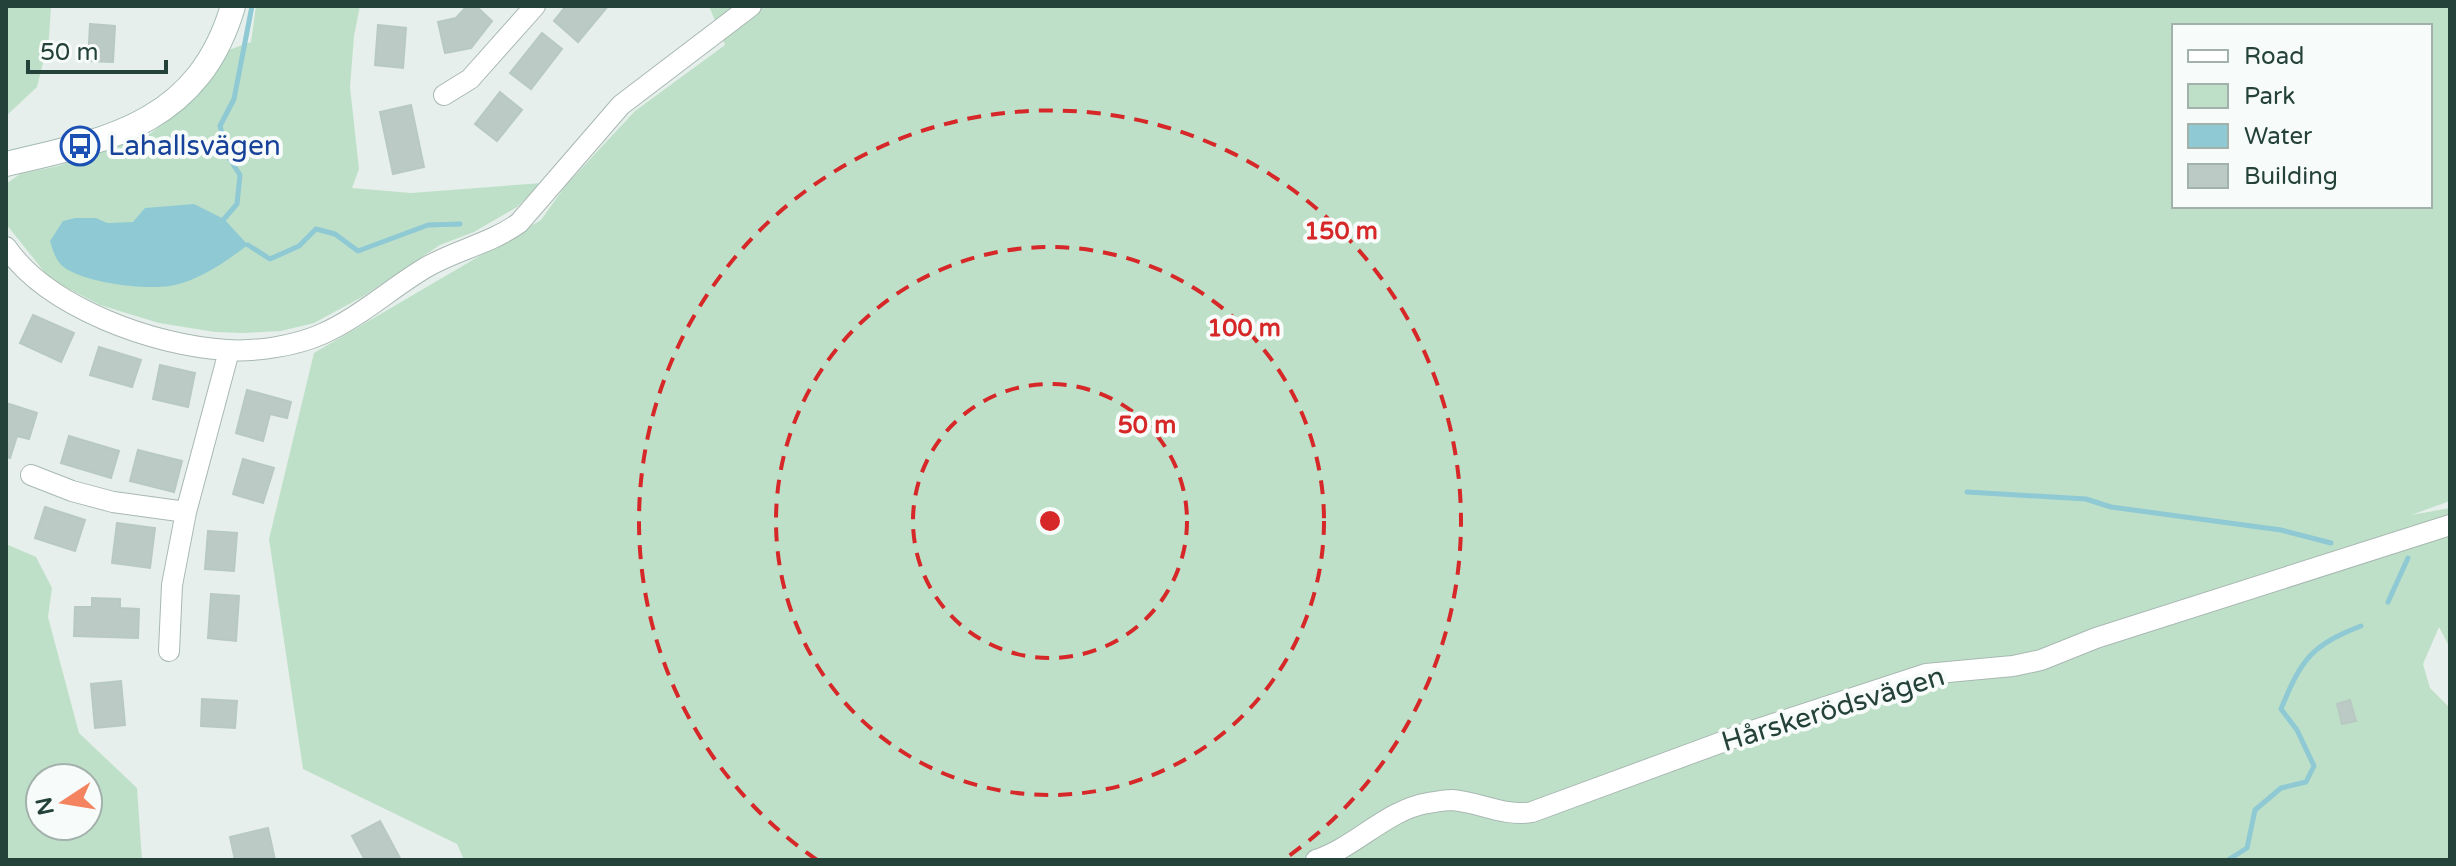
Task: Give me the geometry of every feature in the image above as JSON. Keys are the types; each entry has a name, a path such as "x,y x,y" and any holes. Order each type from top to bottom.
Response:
{"street":[{"path":"6,164 94,141 134,126 173,103 198,79 222,42 233,6"},
{"path":"444,95 470,79 535,6"},
{"path":"7,251 77,308 126,329 229,351 288,343 322,334 428,266 504,234 530,212 621,105 751,6"},
{"path":"169,651 172,585 186,512 229,351"},
{"path":"31,475 113,502 186,512"},
{"name":"Hårskerödsvägen","path":"1316,860 1347,847 1393,817 1423,804 1452,800 1508,813 1532,812 1752,731 1926,674 2013,666 2041,660 2096,638 2450,525"}],"green space":[{"path":"6,6 51,6 49,38 37,87 6,116"},
{"path":"256,6 360,6 350,87 359,169 352,188 411,193 542,183 517,207 474,232 440,245 362,297 314,323 281,331 215,332 159,323 100,305 50,279 6,224 6,184 20,174 58,166 147,136 187,106 229,50 251,42"},
{"path":"709,6 2450,6 2450,501 2411,515 2450,508 2450,648 2439,627 2423,664 2430,688 2450,708 2450,860 464,860 457,844 303,769 269,539 314,353 541,220 566,185 635,111 725,45"},
{"path":"6,544 36,557 52,588 48,617 79,733 137,788 142,860 6,860"}],"water":[{"path":"194,204 224,219 248,245 211,270 181,284 146,287 87,278 62,266 50,241 63,221 96,218 107,223 133,222 145,208"}],"building":[{"path":"467,6 476,6 492,21 471,48 445,53 438,22 456,18"},
{"path":"566,6 608,6 578,42 554,21"},
{"path":"90,24 115,26 113,62 88,61"},
{"path":"378,25 406,28 403,68 375,65"},
{"path":"542,33 562,49 531,89 510,73"},
{"path":"500,92 522,110 497,141 475,124"},
{"path":"411,105 424,167 393,174 380,112"},
{"path":"33,315 74,333 61,362 20,343"},
{"path":"99,347 141,360 132,387 90,375"},
{"path":"160,365 195,373 188,407 153,399"},
{"path":"247,390 291,402 287,418 270,414 263,441 236,433"},
{"path":"6,403 37,413 29,439 17,436 10,458 6,457"},
{"path":"69,436 119,451 111,478 61,463"},
{"path":"138,450 182,461 174,492 130,481"},
{"path":"243,459 274,468 263,503 233,494"},
{"path":"45,507 85,520 75,551 35,538"},
{"path":"117,523 155,528 150,568 112,563"},
{"path":"208,531 237,533 234,571 205,569"},
{"path":"211,594 239,596 236,641 208,638"},
{"path":"92,598 120,599 120,608 139,609 138,638 74,636 75,607 92,607"},
{"path":"121,681 125,725 95,728 91,684"},
{"path":"202,699 237,701 235,728 201,726"},
{"path":"2350,700 2356,721 2342,724 2337,704"},
{"path":"380,821 401,860 365,860 352,836"},
{"path":"268,828 275,860 235,860 230,837"}],"waterway":[{"path":"224,219 237,204 240,175 229,158 220,126 234,99 252,6"},
{"path":"248,245 270,259 299,246 316,229 335,234 358,251 428,225 460,224"},
{"path":"1967,492 2086,499 2111,507 2281,530 2331,543"},
{"path":"2388,602 2408,558"},
{"path":"2228,860 2247,848 2255,810 2281,788 2306,782 2314,766 2297,730 2281,709 2295,678 2319,648 2361,626"}],"place":[{"name":"Lahallsvägen","path":"80,146"}]}
